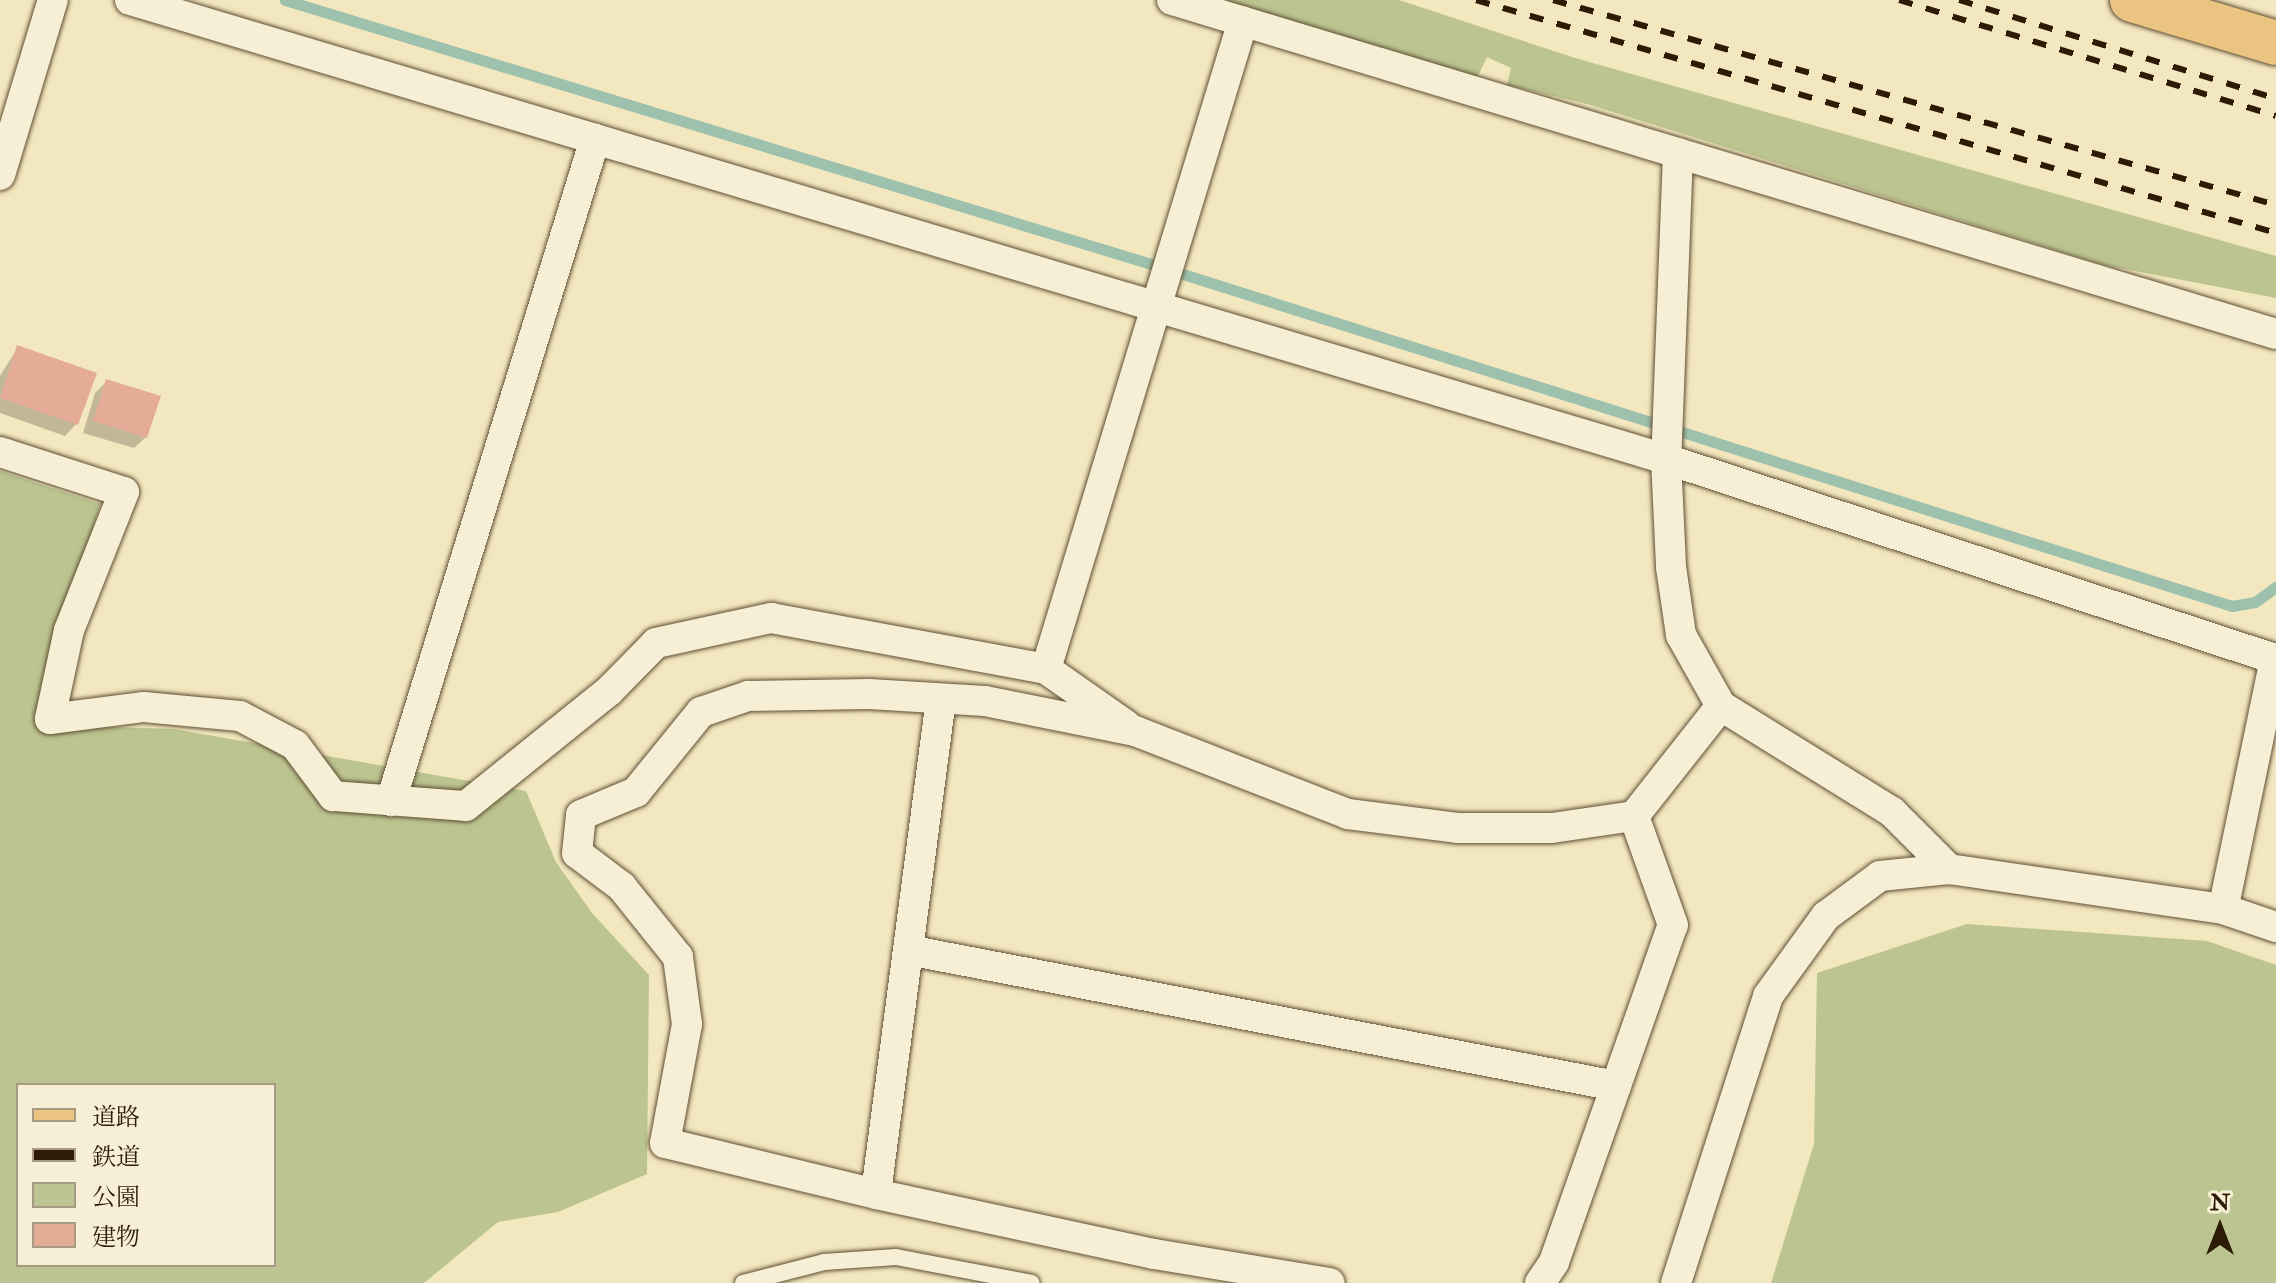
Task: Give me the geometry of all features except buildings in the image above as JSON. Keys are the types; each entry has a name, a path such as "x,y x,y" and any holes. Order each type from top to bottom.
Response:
{"main road":[{"path":"2132,0 2276,43"}],"street":[{"path":"0,175 53,0"},
{"path":"130,0 1666,459 2276,658 2223,909"},
{"path":"1172,0 2276,334"},
{"path":"1046,669 1159,307 1243,21"},
{"path":"391,801 595,139"},
{"path":"1678,153 1666,459 1671,567 1681,635 1721,706 1892,812 1949,869"},
{"path":"0,452 124,492 69,630 50,719 144,707 240,716 295,745 333,796 466,806 609,691 656,643 771,618 1046,669 1135,731"},
{"path":"1330,1283 1154,1254 876,1194 665,1143 687,1024 678,957 622,887 577,853 581,815 636,792 701,712 748,696 985,701 1135,731 1348,814 1457,828 1552,828 1634,816 1721,706"},
{"path":"876,1194 941,699"},
{"path":"1540,1283 1554,1262 1673,925 1634,816"},
{"path":"1676,1283 1768,996 1826,916 1880,876 1949,869 2223,909 2276,927"},
{"path":"908,950 1616,1086"}],"lane":[{"path":"743,1283 824,1262 896,1257 1032,1283"}],"green space":[{"path":"1222,0 1399,0 1575,58 2276,256 2276,298 2104,265 1587,104 1507,85 1511,68 1487,57 1477,78"},
{"path":"0,471 100,504 39,725 174,729 526,791 556,862 592,913 649,975 647,1174 558,1212 498,1222 424,1283 0,1283"},
{"path":"1967,924 2207,941 2276,965 2276,1283 1771,1283 1814,1144 1817,973"}],"waterway":[{"path":"285,0 1148,263 2232,606 2255,602 2276,587"}],"railway":[{"path":"1476,0 2276,233"},
{"path":"1553,0 2276,205"},
{"path":"1899,0 2276,116"},
{"path":"1959,0 2276,99"}]}
